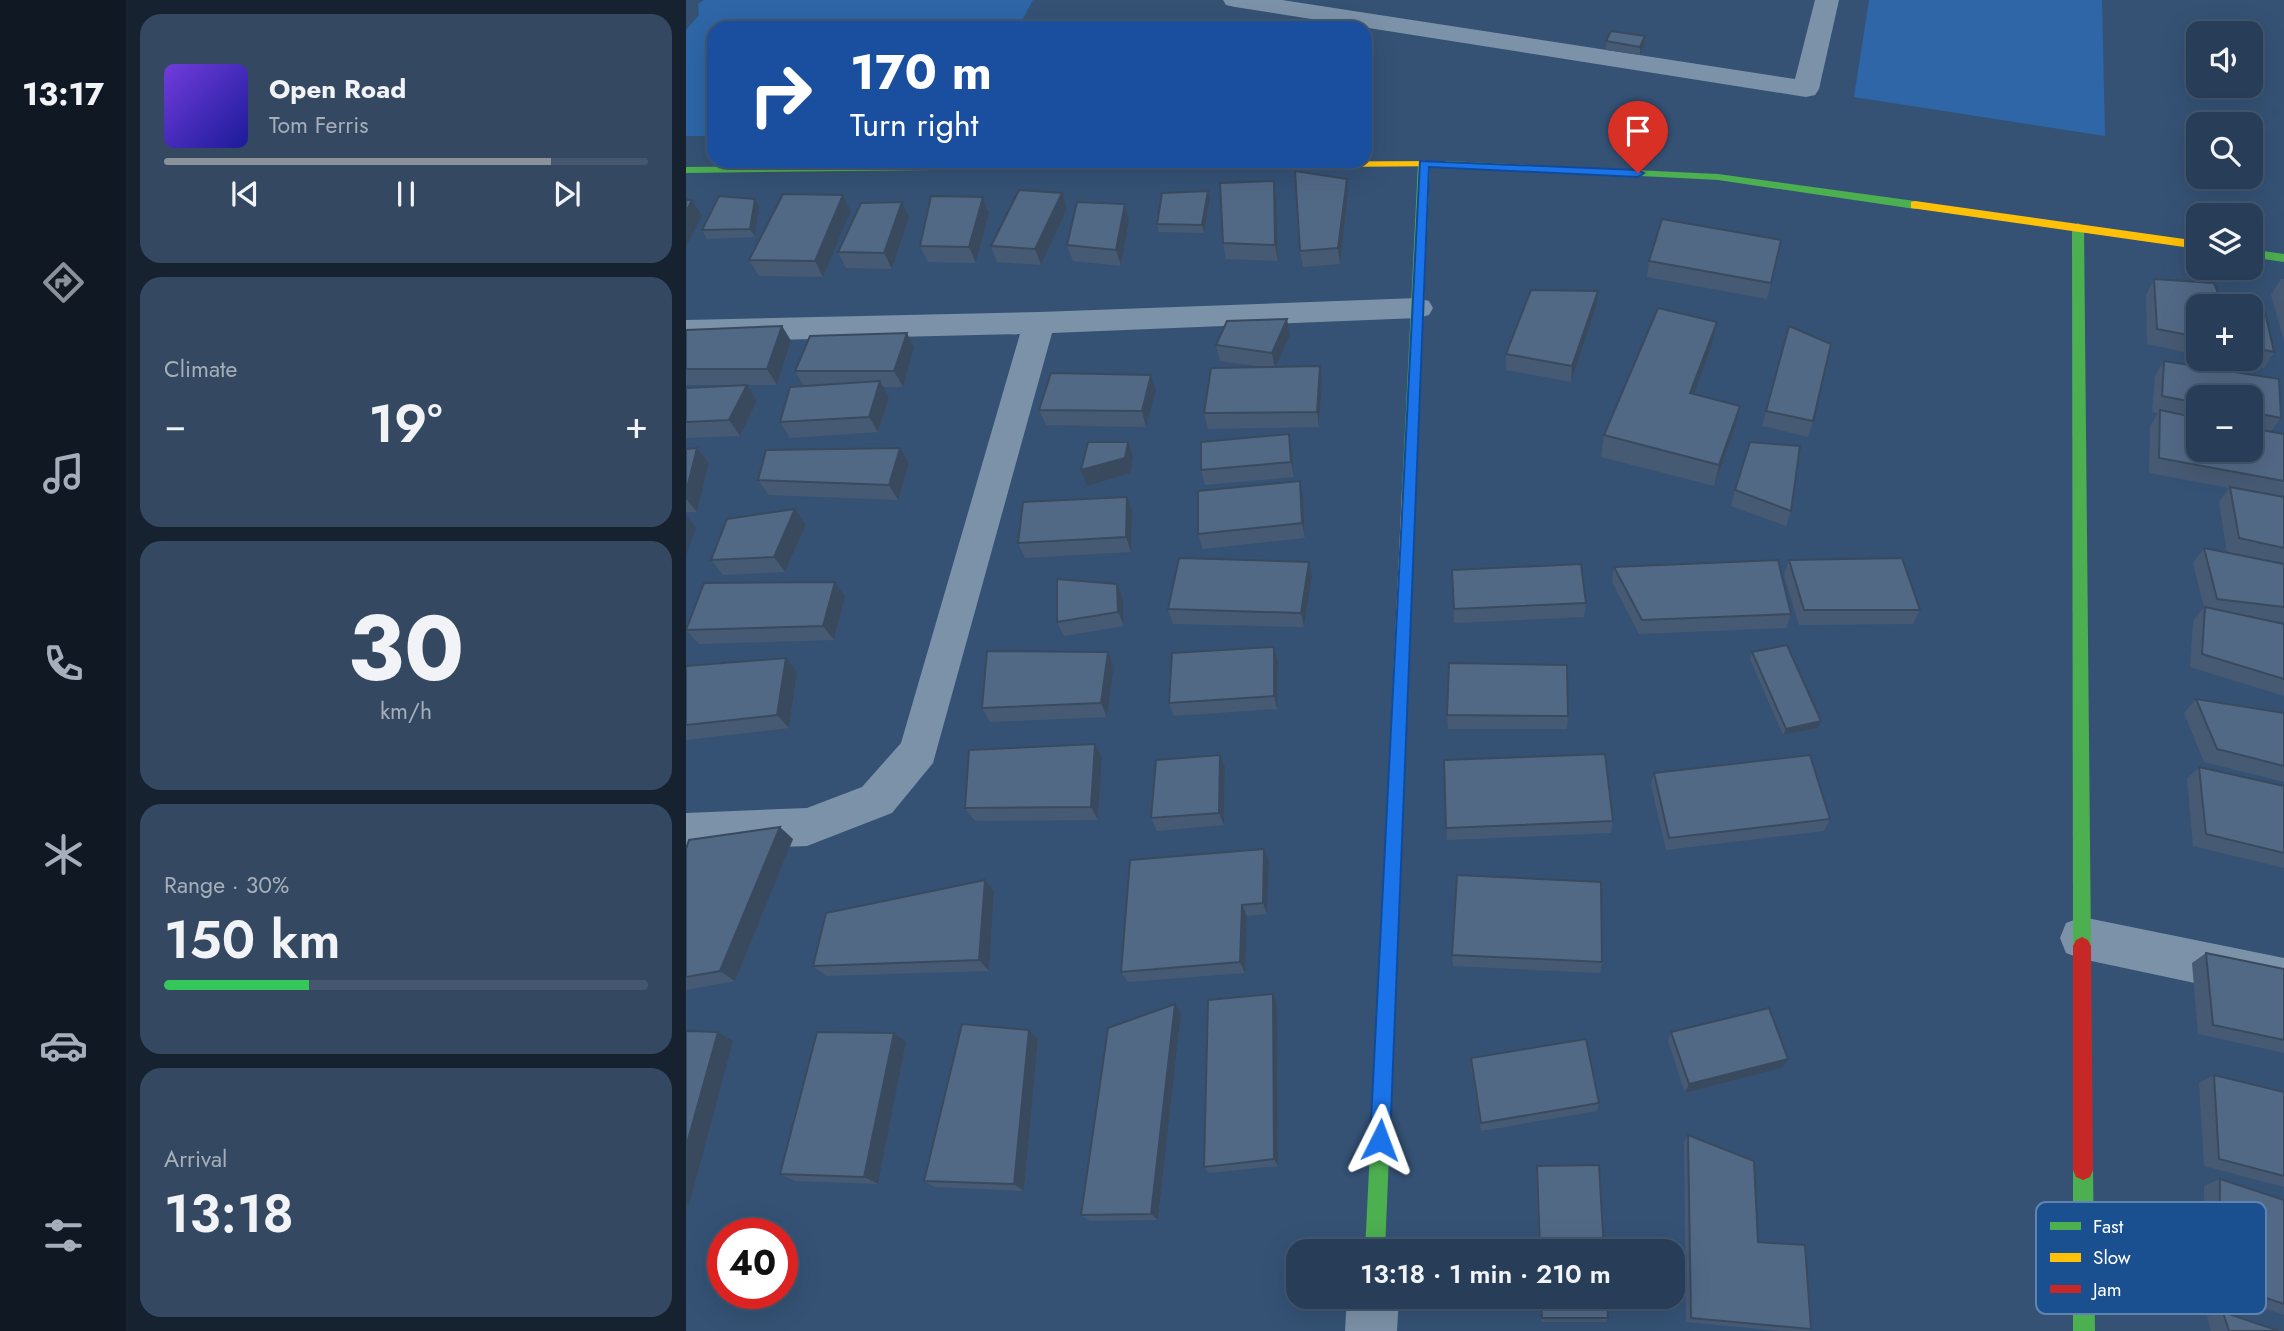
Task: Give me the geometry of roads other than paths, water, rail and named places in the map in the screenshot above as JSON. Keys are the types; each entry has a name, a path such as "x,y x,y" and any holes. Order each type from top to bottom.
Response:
{"street":[{"path":"1235,0 1370,21"},
{"path":"1372,21 1806,89 1827,0"},
{"path":"1372,163 1424,163 1718,177 2186,243"},
{"path":"1376,1239 1424,163"},
{"path":"686,170 897,168"},
{"path":"2078,227 2083,1202"},
{"path":"2263,255 2284,258"},
{"path":"686,331 1039,323 1418,308"},
{"path":"686,832 807,827 877,800 919,751 1039,323"},
{"path":"2081,938 2284,980"},
{"path":"1371,1331 1372,1309"}]}
